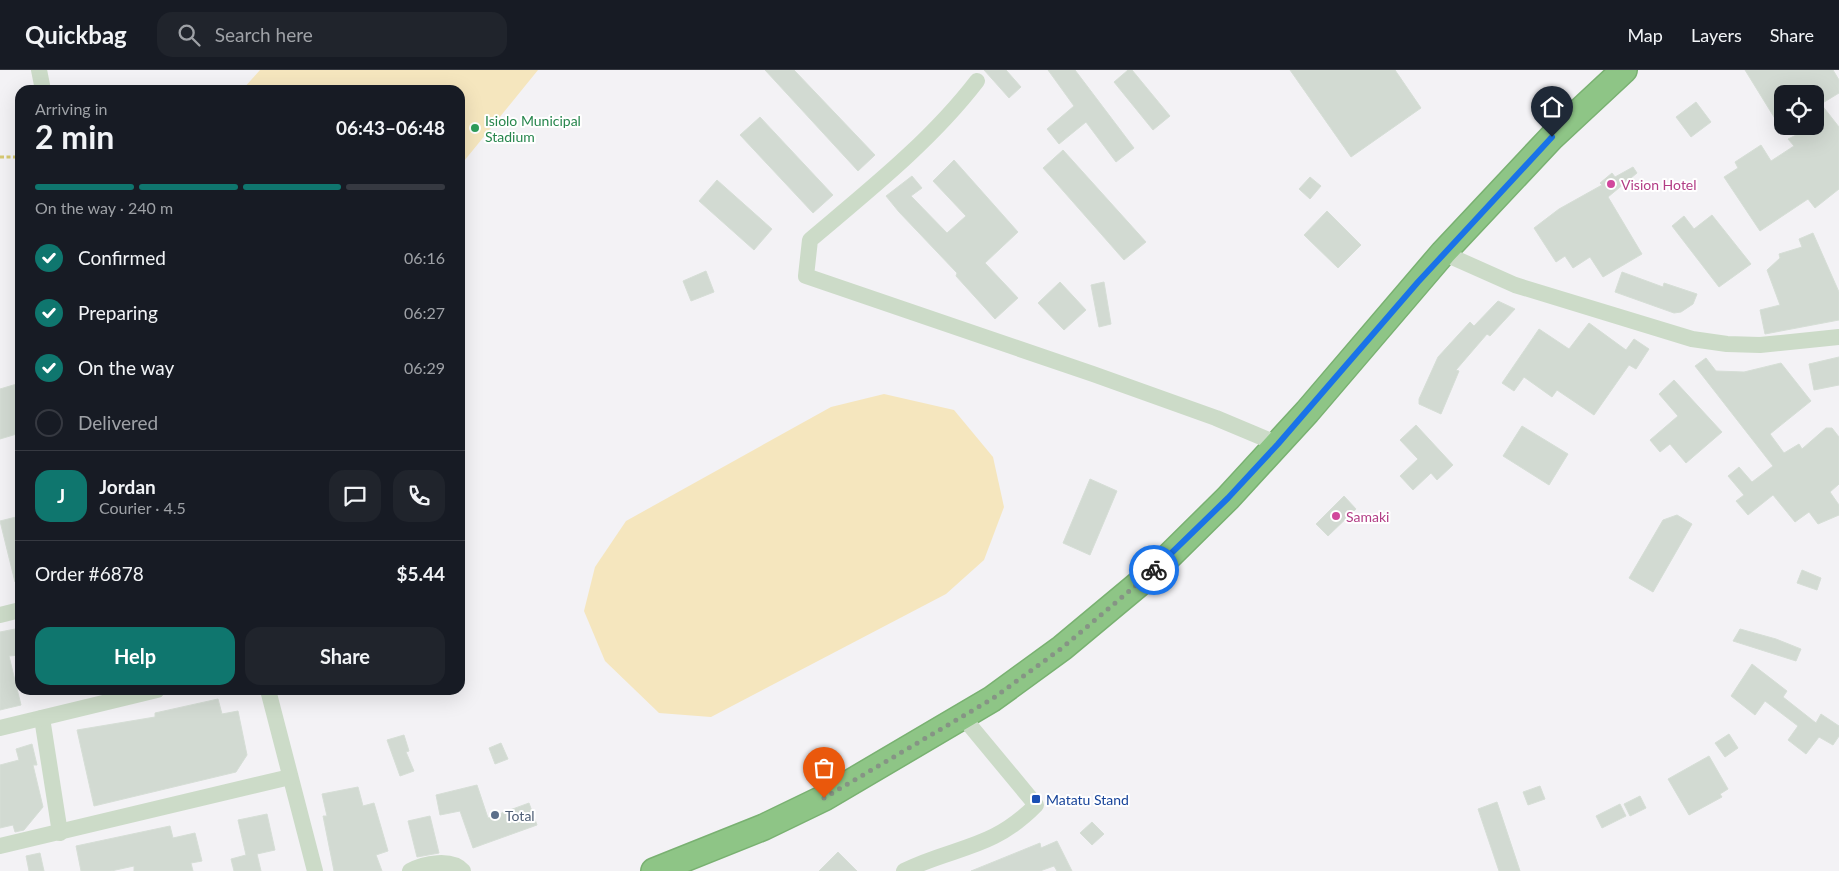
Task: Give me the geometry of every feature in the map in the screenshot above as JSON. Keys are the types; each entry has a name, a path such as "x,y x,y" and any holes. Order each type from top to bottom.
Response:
{"highway":[{"path":"654,871 756,831 824,798 963,717 1001,693 1062,648 1152,573 1222,504 1278,444 1443,253 1552,137 1624,70"}],"street":[{"path":"39,70 42,85"},
{"path":"977,80 960,101 881,180 810,240 806,276 1093,374 1216,418 1278,444"},
{"path":"1443,253 1515,284 1692,339 1760,346 1839,337"},
{"path":"0,615 15,611"},
{"path":"0,728 136,695"},
{"path":"269,695 315,871"},
{"path":"904,871 990,840 1014,826 1036,806 963,717"},
{"path":"42,718 60,833"},
{"path":"0,846 290,777"},
{"path":"410,871 449,863 455,864 463,871"}],"path":[{"path":"0,158 15,158"}],"shaded area":[{"name":"Isiolo Municipal Stadium","path":"260,70 538,70 465,160 465,85 246,85"},
{"path":"884,394 954,410 993,457 1004,507 984,560 946,594 711,717 659,713 605,661 584,611 595,567 626,521 831,407"}],"building":[{"path":"765,70 794,70 875,155 858,171"},
{"path":"984,70 1006,70 1021,87 1009,98"},
{"path":"1048,70 1075,70 1134,148 1116,162 1086,122 1059,144 1047,129 1074,106"},
{"path":"1128,70 1132,70 1170,116 1153,130 1114,82"},
{"path":"1290,70 1395,70 1421,108 1351,157"},
{"path":"1745,70 1833,70 1839,80 1839,93 1824,102 1824,85 1774,85 1774,117"},
{"path":"1696,102 1711,122 1691,137 1676,117"},
{"path":"1824,108 1839,127 1839,189 1815,208 1808,199 1760,231 1724,177 1738,168 1735,162 1761,145 1771,161 1794,146 1788,139 1796,135 1824,135"},
{"path":"760,117 833,195 813,213 740,135"},
{"path":"1063,150 1146,242 1124,260 1043,168"},
{"path":"954,160 1018,232 985,263 1018,298 995,319 956,276 957,273 886,196 912,176 922,188 911,196 947,233 966,216 933,181"},
{"path":"1633,167 1637,173 1608,197 1642,254 1603,277 1590,257 1573,268 1565,256 1556,262 1534,228 1559,209 1602,185 1600,183 1612,173 1615,177"},
{"path":"1310,177 1321,186 1310,199 1299,189"},
{"path":"717,180 772,229 754,250 699,201"},
{"path":"1327,211 1361,245 1338,268 1304,235"},
{"path":"1712,215 1751,264 1719,287 1672,226 1684,216 1694,229"},
{"path":"1813,233 1839,292 1839,320 1765,334 1760,310 1780,305 1767,270 1780,258 1779,254 1802,247 1799,239"},
{"path":"706,271 714,292 691,301 683,281"},
{"path":"1622,272 1663,287 1664,283 1697,294 1693,304 1681,312 1674,313 1615,292"},
{"path":"1060,282 1086,310 1064,330 1038,303"},
{"path":"1104,282 1111,324 1099,327 1091,285"},
{"path":"1498,301 1515,309 1490,336 1487,334 1456,370 1459,371 1441,414 1419,404 1419,399 1438,357 1470,322 1474,326"},
{"path":"1589,323 1626,350 1634,339 1649,349 1636,369 1629,365 1594,415 1557,390 1552,397 1524,377 1514,391 1502,383 1539,329 1569,349"},
{"path":"1839,357 1839,385 1814,390 1809,364"},
{"path":"1706,358 1716,371 1744,372 1781,363 1811,401 1770,434 1784,453 1799,444 1802,449 1826,428 1832,428 1839,437 1839,484 1830,492 1839,505 1839,515 1818,524 1809,512 1795,522 1773,495 1748,515 1736,501 1744,495 1728,476 1739,467 1752,482 1773,466 1695,366"},
{"path":"1674,380 1722,432 1686,463 1670,444 1660,452 1650,440 1678,416 1659,394"},
{"path":"15,384 15,434 0,439 0,389"},
{"path":"1416,425 1453,465 1437,480 1431,473 1413,490 1400,476 1418,459 1400,440"},
{"path":"1522,426 1568,454 1549,485 1503,456"},
{"path":"1090,479 1117,491 1090,555 1063,543"},
{"name":"Samaki","path":"1344,496 1356,509 1328,536 1316,524"},
{"path":"1677,515 1692,524 1653,592 1629,578 1663,520"},
{"path":"15,517 15,582 0,521"},
{"path":"1802,570 1821,578 1817,590 1797,583"},
{"path":"15,629 15,655 9,656 15,680 15,695 19,695 21,705 0,710 0,632"},
{"path":"1740,629 1776,639 1801,649 1796,661 1733,641"},
{"path":"1752,664 1787,691 1783,697 1816,723 1821,714 1839,726 1839,736 1833,745 1819,737 1806,754 1788,740 1798,726 1765,701 1755,715 1731,696"},
{"path":"218,699 222,714 238,711 247,755 236,772 94,806 77,730 155,717 155,713"},
{"path":"1729,734 1738,748 1725,757 1715,743"},
{"path":"404,735 409,751 406,752 414,771 400,776 387,740"},
{"path":"501,743 508,759 495,764 489,748"},
{"path":"32,744 37,765 33,765 43,807 24,830 15,832 13,825 0,828 0,765 19,760 16,749"},
{"path":"1709,756 1728,789 1720,794 1722,797 1689,815 1668,779"},
{"path":"477,785 488,818 529,803 537,825 473,848 460,811 440,815 436,795"},
{"path":"1540,786 1545,799 1528,805 1523,792"},
{"path":"358,787 363,806 374,803 388,851 376,855 382,871 334,871 323,816 327,816 322,794"},
{"path":"1640,796 1646,808 1630,816 1624,804"},
{"path":"1497,802 1520,871 1499,871 1478,809"},
{"path":"1620,804 1626,816 1602,828 1596,816"},
{"path":"267,814 275,850 257,854 261,871 234,871 231,859 246,855 238,820"},
{"path":"430,816 439,853 417,857 408,821"},
{"path":"1092,822 1104,834 1092,845 1080,833"},
{"path":"170,826 173,838 195,833 202,861 191,863 193,871 134,871 134,866 111,871 81,871 76,846"},
{"path":"1057,841 1072,871 1057,871 1054,866 1040,871 971,871 1040,843 1041,848"},
{"path":"838,852 857,871 819,871"},
{"path":"40,853 44,871 29,871 26,856"}],"way so far":[{"path":"824,798 924,741 992,699 1062,648 1154,570"}],"place":[{"name":"Isiolo Municipal Stadium","path":"475,128"},
{"name":"Vision Hotel","path":"1611,184"},
{"name":"Samaki","path":"1336,516"},
{"name":"Matatu Stand","path":"1036,799"},
{"name":"Total","path":"495,815"}],"route":[{"path":"1154,570 1228,498 1278,444 1418,282 1552,137"}]}
